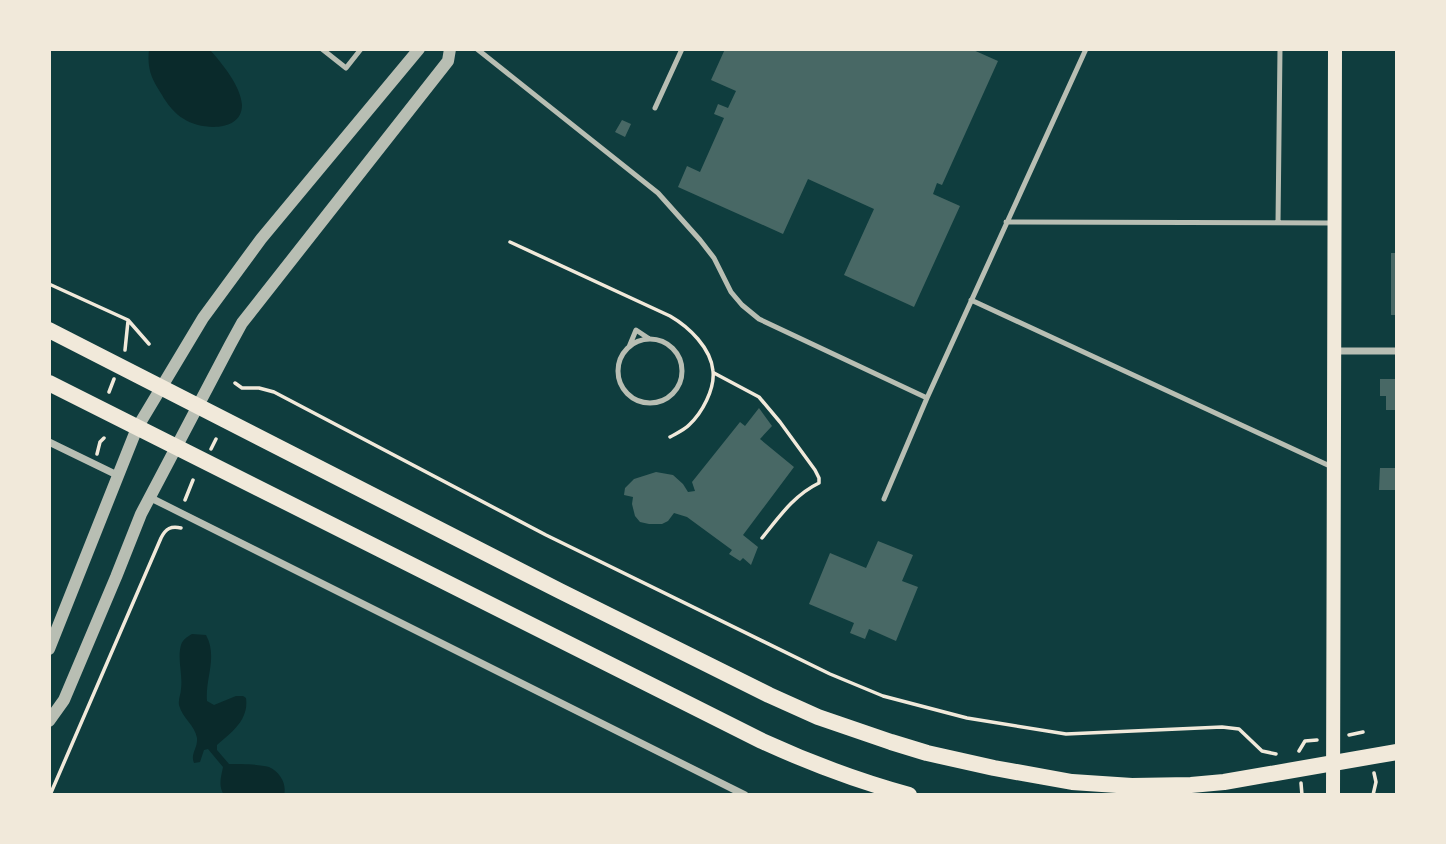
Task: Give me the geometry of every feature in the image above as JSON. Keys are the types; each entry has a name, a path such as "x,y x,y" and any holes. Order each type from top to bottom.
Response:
{"main road":[{"path":"1333,795 1335,49"},
{"path":"49,330 769,695 818,717 926,753 1072,782 1191,785 1224,782 1397,752"},
{"path":"49,383 762,741 815,765 909,795"}],"street":[{"path":"49,649 138,428 202,318 261,239 419,49"},
{"path":"49,722 64,700 149,497 243,323 448,61 450,49"},
{"path":"1335,351 1397,351"},
{"path":"49,442 119,476"},
{"path":"149,497 745,795"}],"lane":[{"path":"322,49 346,68 361,49"},
{"path":"477,49 658,193 714,258 731,292 756,317 927,398"},
{"path":"655,108 682,49"},
{"path":"884,499 1006,222 1086,49"},
{"path":"1278,223 1280,49"},
{"path":"1006,222 1335,223"},
{"path":"971,300 1335,468"},
{"path":"629,346 638,341 659,340 668,344 681,361 680,382 675,391 657,402 636,399 621,385 618,375 622,355 636,330 649,339"}],"path":[{"path":"510,242 684,324 695,336 711,363 714,373 711,388 695,418 687,427 670,437"},
{"path":"49,284 128,320 149,344"},
{"path":"125,350 128,320"},
{"path":"714,373 759,397 819,478 819,483 786,507 762,538"},
{"path":"109,392 115,377"},
{"path":"234,383 242,387 274,392 546,535 830,674 883,696 967,718 1066,734 1222,727 1239,729 1262,751 1283,754"},
{"path":"97,456 100,442 104,438"},
{"path":"185,500 193,480"},
{"path":"50,795 161,538 168,528 182,528"},
{"path":"1299,751 1305,741"}],"water":[{"path":"149,49 209,49 234,82 241,98 240,114 235,121 228,125 209,127 191,123 174,112 149,68"},
{"path":"192,634 206,635 211,651 207,701 214,705 236,696 246,698 242,719 217,745 217,750 229,764 260,765 273,769 283,783 284,795 224,795 221,785 223,767 208,749 204,750 200,762 194,763 197,738 179,703 180,650 183,641"}],"building":[{"path":"725,49 971,49 998,61 942,185 937,183 933,194 960,206 914,307 844,275 874,209 808,179 783,234 678,187 687,166 700,172 724,118 714,114 718,104 728,108 736,91 711,80"},
{"path":"622,120 631,124 625,137 615,132"},
{"path":"1391,253 1397,253 1397,315 1391,315"},
{"path":"1380,379 1397,379 1397,410 1386,410 1386,396 1380,396"},
{"path":"759,408 772,426 760,439 794,467 743,535 758,547 751,565 743,558 740,561 729,554 732,550 687,517 674,513 662,524 640,522 635,516 633,497 624,495 625,488 634,479 656,472 673,475 688,492 695,491 692,482 740,422 745,426"},
{"path":"1380,468 1397,468 1397,490 1379,490"},
{"path":"878,541 913,555 902,581 918,587 896,641 869,629 865,639 850,633 854,623 809,604 830,553 866,568"}]}
